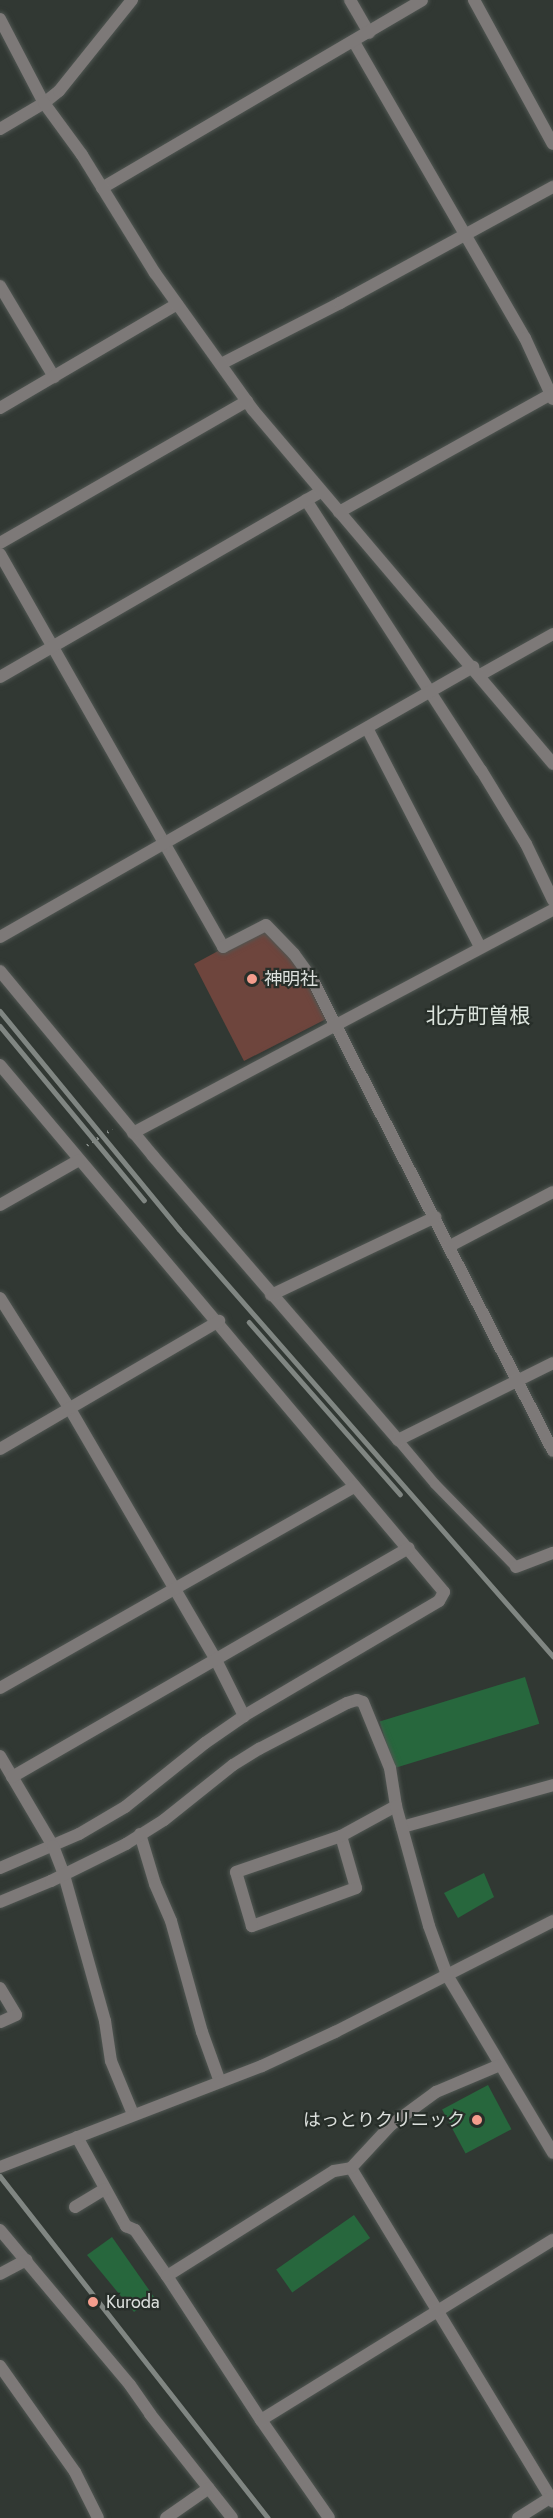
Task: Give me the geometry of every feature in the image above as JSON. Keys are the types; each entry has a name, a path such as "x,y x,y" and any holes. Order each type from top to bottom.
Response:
{"street":[{"path":"0,129 44,103 59,91 132,0"},
{"path":"350,0 369,33"},
{"path":"102,188 422,0"},
{"path":"474,0 553,144"},
{"path":"0,19 44,103 177,304 247,401 321,492 553,764"},
{"path":"339,512 552,395 525,338 354,42"},
{"path":"221,364 553,187"},
{"path":"0,286 54,376"},
{"path":"0,408 177,304"},
{"path":"0,543 247,401"},
{"path":"0,677 321,492"},
{"path":"306,500 526,844 553,900"},
{"path":"0,554 223,947 266,925 294,954 311,977 553,1451"},
{"path":"0,936 430,692 553,634"},
{"path":"367,728 480,946"},
{"path":"133,1133 553,909"},
{"path":"0,971 133,1133 398,1440 553,1363"},
{"path":"0,1065 409,1548 442,1588 443,1596 439,1601 244,1716 205,1743 125,1807 53,1846 0,1868"},
{"path":"0,1205 76,1157"},
{"path":"450,1246 553,1192"},
{"path":"272,1295 435,1217"},
{"path":"0,1299 70,1409 216,1660 244,1716"},
{"path":"0,1449 219,1321"},
{"path":"0,1688 355,1486"},
{"path":"12,1777 409,1548"},
{"path":"516,1567 553,1553"},
{"path":"0,1902 64,1875 126,1844 140,1833 164,1821 242,1759 357,1700 363,1702 390,1768 396,1806 429,1926 447,1975 553,2153"},
{"path":"0,1756 53,1846 64,1875 105,2021 111,2061 134,2114"},
{"path":"402,1827 553,1785"},
{"path":"341,1836 356,1888 252,1926 236,1872 341,1836 396,1806"},
{"path":"140,1833 156,1884 171,1921 202,2032 219,2082"},
{"path":"2,2162 77,2137 262,2066 335,2032 553,1920"},
{"path":"0,1988 16,2015 0,2022"},
{"path":"166,2276 334,2171 351,2168 391,2125 436,2092 500,2065"},
{"path":"77,2137 126,2226 135,2230 329,2518"},
{"path":"351,2168 552,2499 518,2518"},
{"path":"75,2207 105,2190"},
{"path":"0,2230 130,2385 232,2518"},
{"path":"261,2420 553,2240"},
{"path":"0,2274 26,2259"},
{"path":"0,2366 75,2472 98,2518"},
{"path":"166,2518 209,2487"}],"lane":[{"path":"398,1440 435,1484 516,1567"}],"path":[{"path":"76,1157 123,1121"}],"shaded area":[{"path":"266,925 332,1016 244,1061 194,964"}],"building":[{"path":"525,1677 539,1724 394,1768 380,1721"},
{"path":"484,1873 494,1897 458,1918 444,1893"},
{"name":"はっとりクリニック","path":"488,2085 511,2129 466,2154 442,2109"},
{"path":"354,2215 370,2238 292,2292 276,2269"},
{"path":"112,2237 154,2297 134,2312 87,2255"}],"railway":[{"path":"0,1011 179,1229 553,1656"},
{"path":"0,1026 144,1200"},
{"path":"249,1322 400,1494"},
{"path":"0,2176 268,2518"}],"place":[{"name":"神明社","path":"252,979"},
{"name":"はっとりクリニック","path":"477,2120"},
{"name":"Kuroda","path":"93,2302"}],"district":[{"name":"北方町曽根","path":"478,1016"}]}
